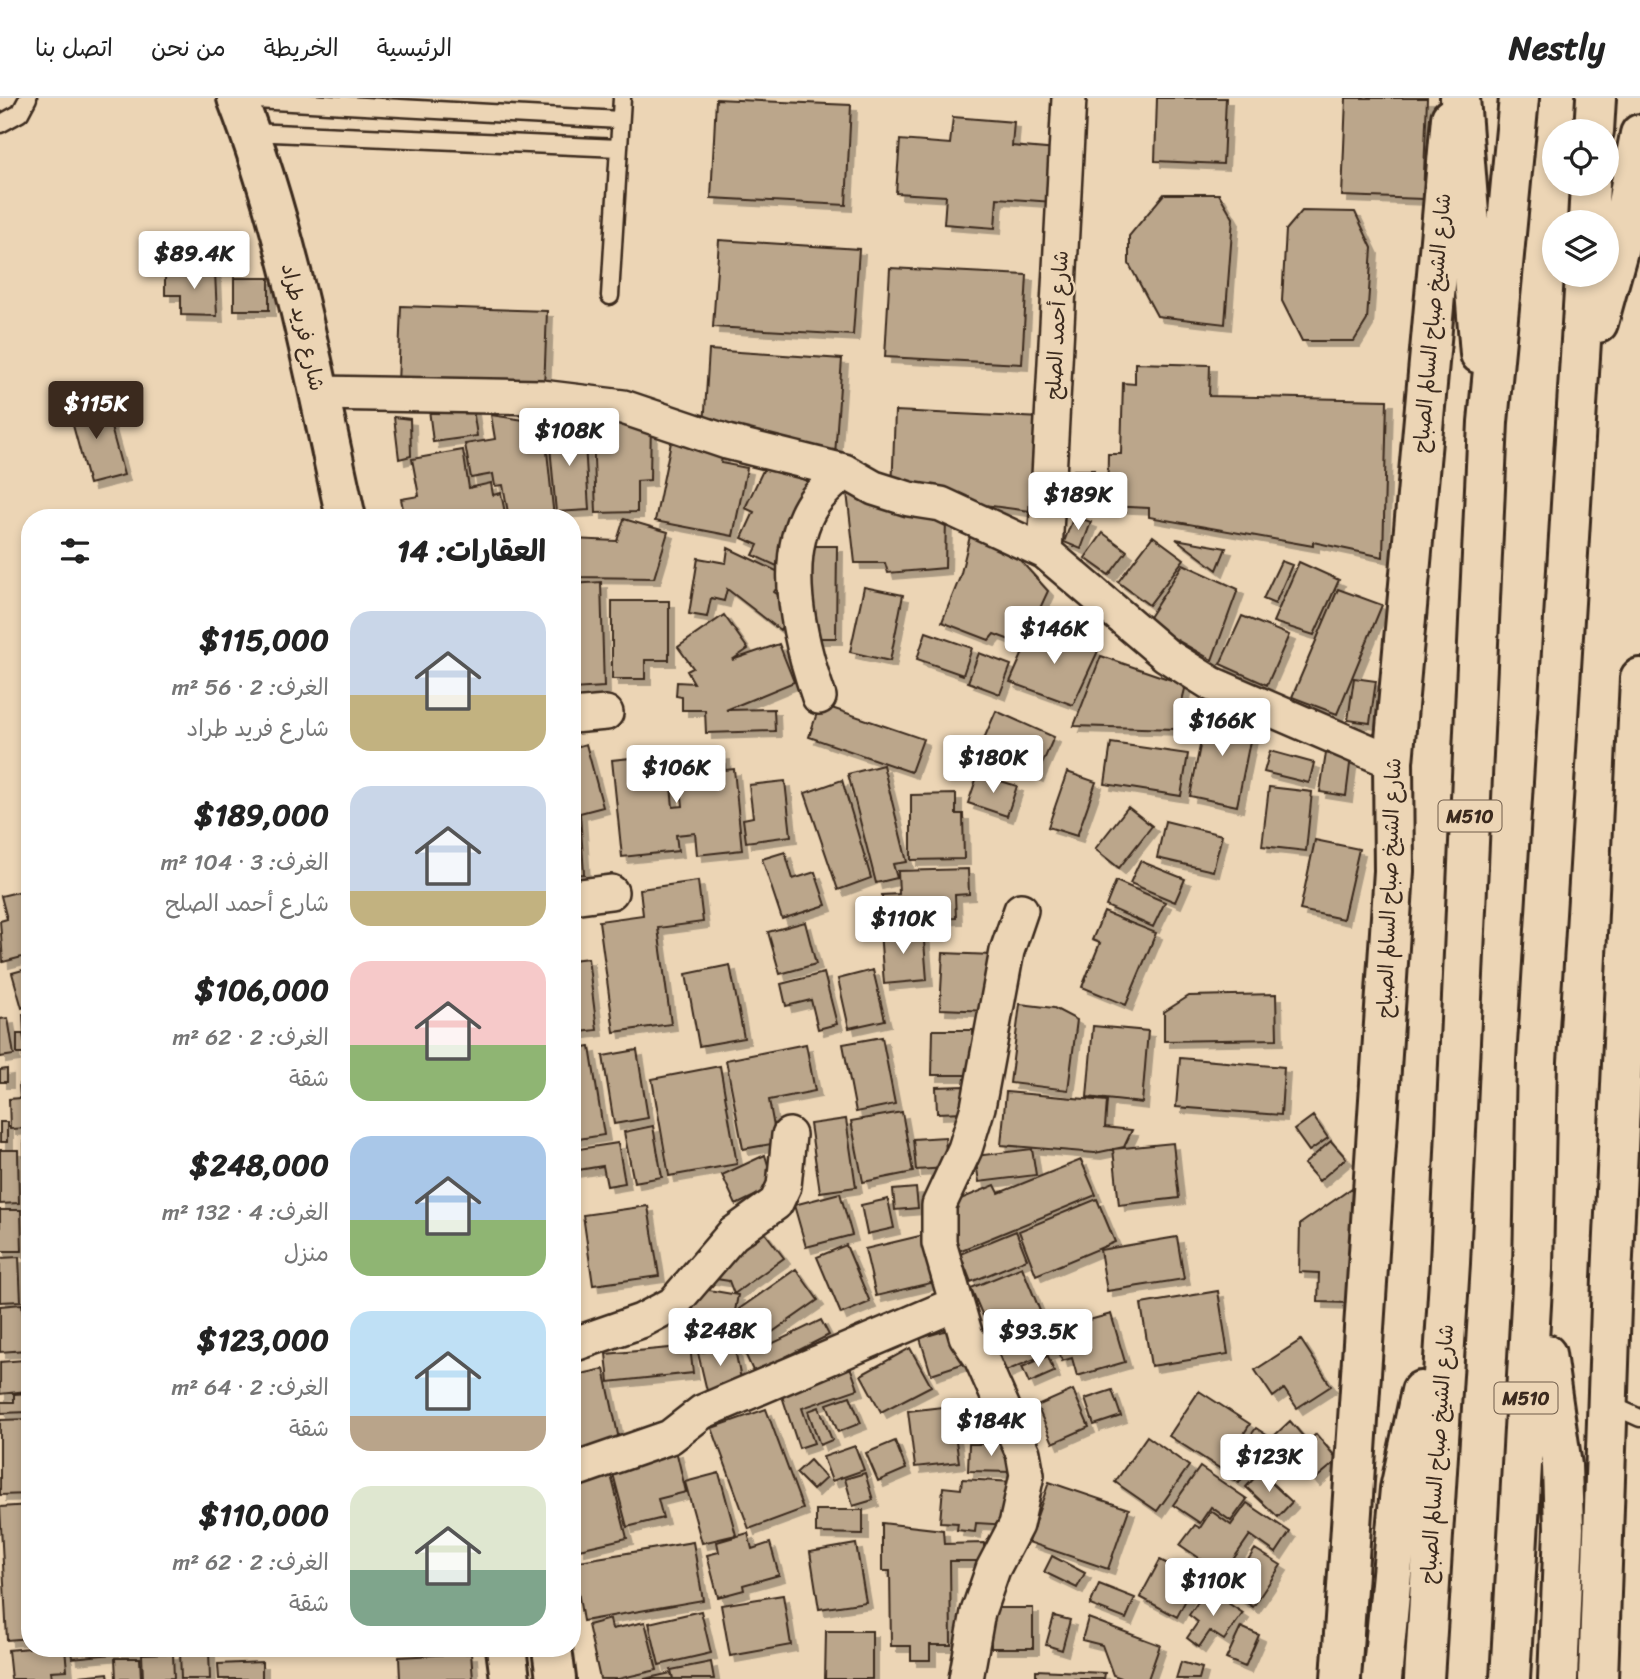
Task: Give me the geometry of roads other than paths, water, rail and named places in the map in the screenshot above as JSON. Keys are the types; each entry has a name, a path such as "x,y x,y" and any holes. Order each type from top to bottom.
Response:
{"main road":[{"name":"شارع الشيخ صباح السالم الصباح","path":"1341,1679 1394,870 1393,762 1452,98"},
{"path":"1460,98 1469,184 1476,321 1488,422"},
{"name":"شارع الشيخ صباح السالم الصباح","path":"1424,1679 1450,1263 1488,422 1519,98"},
{"path":"1595,119 1596,98"},
{"name":"شارع فريد طراد","path":"242,109 296,289 344,509"},
{"path":"1578,382 1619,247 1640,134"},
{"name":"M510","path":"1510,1679 1533,1269 1537,1061 1584,287"},
{"path":"1598,1679 1624,1411 1612,1278 1640,678"},
{"path":"1382,1679 1400,1489 1450,1263"},
{"path":"1533,1269 1562,1466 1564,1528 1558,1679"},
{"path":"507,1657 510,1679"},
{"path":"553,1657 556,1679"}],"street":[{"name":"شارع أحمد الصلح","path":"1045,552 1069,98"},
{"path":"318,393 541,397 623,407 727,442 845,471 874,488 909,499 941,504 1045,552 1166,655 1212,684 1393,762"},
{"path":"819,697 798,624 797,558 803,526 814,502 845,471"},
{"path":"581,715 606,713"},
{"path":"581,896 611,892"},
{"path":"966,1679 978,1612 993,1569 1016,1525 1027,1475 1023,1453 981,1358 966,1336 939,1243 939,1205 965,1149 978,1107 1007,951 1021,910"},
{"path":"581,1342 642,1321 673,1304 733,1234 776,1203 783,1186 789,1135"},
{"path":"581,1468 670,1437 702,1412 956,1304"}],"lane":[{"path":"0,124 20,113 28,98"},
{"path":"610,296 622,98"},
{"path":"242,109 620,120"},
{"path":"242,109 619,148"}]}
